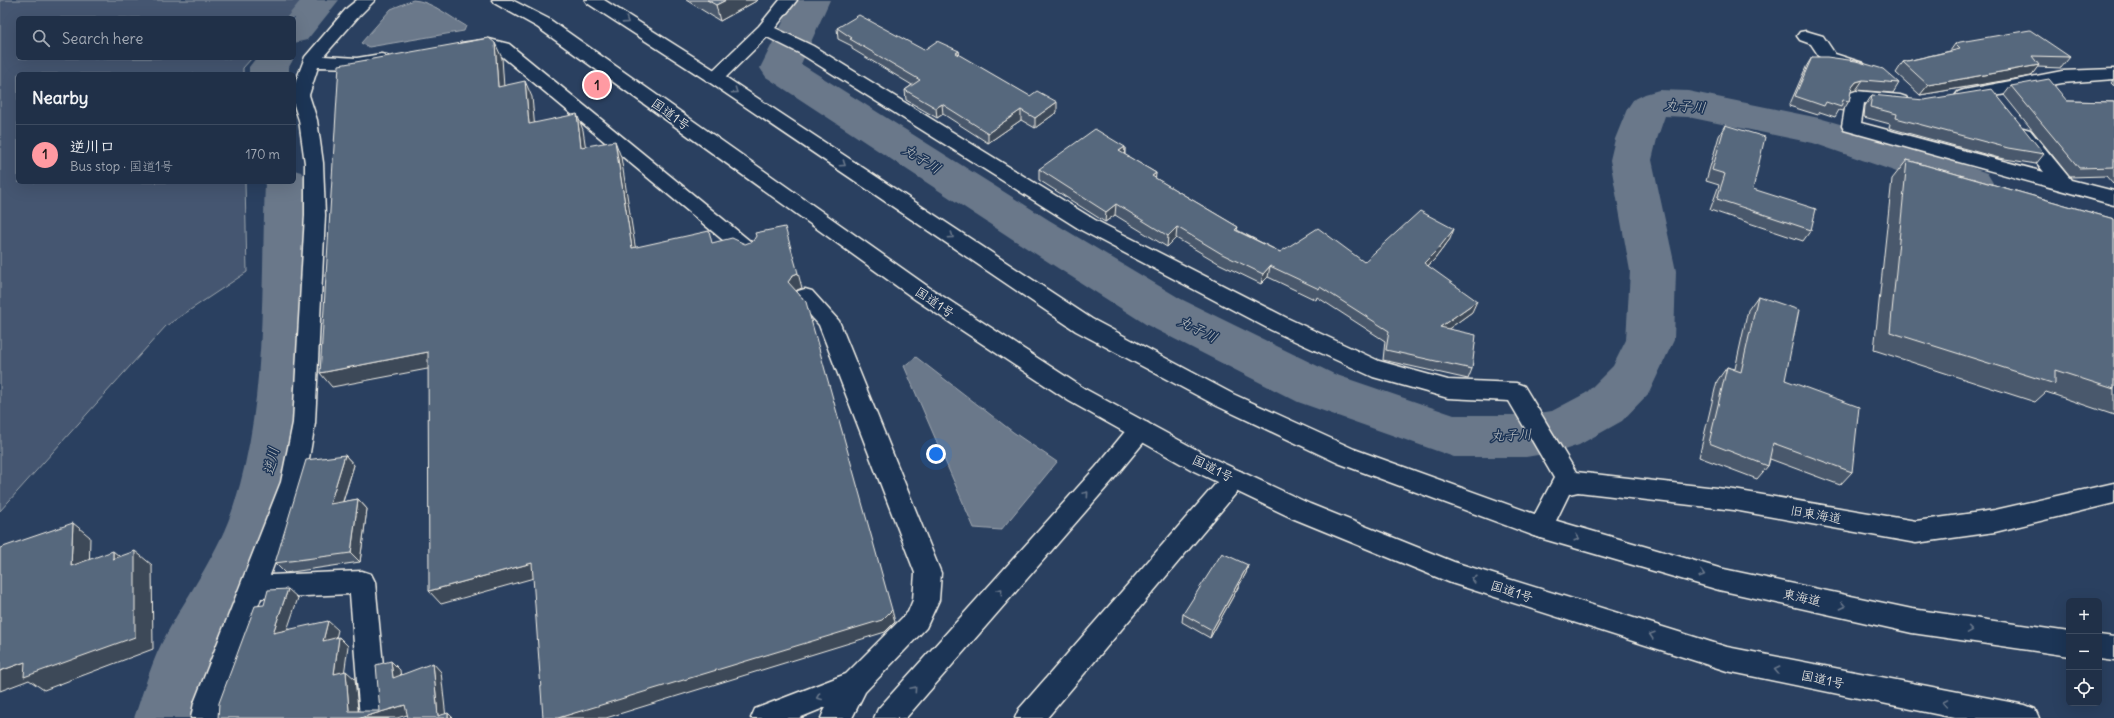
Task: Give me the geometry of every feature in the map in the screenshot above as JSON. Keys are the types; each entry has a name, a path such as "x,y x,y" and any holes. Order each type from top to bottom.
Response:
{"main road":[{"path":"205,718 208,703 293,482 304,424 315,214 314,163 308,120 300,96 310,61 352,12 367,0"},
{"name":"国道1号","path":"500,0 543,23 922,294 1077,395 1202,464 1301,511 1451,572 1727,659 1892,693 2025,718"},
{"path":"593,0 715,78 1084,325 1225,400 1346,456 1540,527 1561,486 1570,484 1516,392 1448,390 1373,368 1280,324 1088,225 803,48 768,32"},
{"path":"715,78 768,32 789,0"},
{"path":"1806,36 1817,40 1829,58 1876,71"},
{"path":"451,49 490,44 504,48 749,251"},
{"path":"310,61 357,63 396,57"},
{"path":"1948,99 2062,77 2108,74 2114,90"},
{"path":"1894,83 1916,103 1856,97 1851,126 2114,198"},
{"path":"1989,91 2064,184"},
{"path":"804,297 828,320 928,574 926,600 917,620 855,683 842,709 835,718"},
{"path":"888,718 1104,474 1140,430"},
{"path":"1029,718 1234,479"},
{"name":"旧東海道","path":"1570,484 1578,482 1734,500 1916,532 1995,521 2114,493"},
{"name":"東海道","path":"1540,527 1719,578 1912,621 2066,644"},
{"path":"252,587 362,582 374,718"},
{"path":"2102,647 2114,649"},
{"path":"765,718 855,683"}],"shaded area":[{"path":"0,0 307,0 292,16 16,16 16,60 250,60 243,68 243,72 16,72 16,184 245,184 247,272 166,326 0,511"},
{"path":"413,0 427,3 440,10 466,26 464,31 369,47 361,43 391,9"},
{"path":"916,357 1013,432 1057,462 1001,530 974,528 904,366"}],"building":[{"path":"707,0 726,0 716,5"},
{"path":"859,15 924,50 937,41 959,51 956,53 1030,96 1037,91 1057,102 1035,118 1021,110 988,133 942,104 936,108 905,90 920,80 850,39 852,38 837,28"},
{"path":"2030,30 2070,57 2032,56 2039,65 1928,85 1903,62 1960,49 1955,44 1960,42"},
{"path":"489,38 495,43 498,87 525,81 529,124 577,114 581,147 615,141 632,248 709,231 712,243 732,238 745,244 753,241 756,236 755,233 785,227 798,273 793,275 788,282 806,302 892,610 882,620 558,718 543,718 532,563 429,591 428,352 320,373 339,65"},
{"path":"1812,57 1827,57 1856,61 1883,69 1899,83 1863,80 1856,82 1852,87 1849,101 1843,100 1841,107 1826,102 1824,106 1795,96"},
{"path":"2049,79 2067,101 2114,102 2114,167 2079,168 2011,86"},
{"path":"1992,89 2044,154 2008,148 1896,118 1897,114 1870,107 1872,95 1924,100"},
{"path":"1725,125 1765,137 1753,189 1816,209 1811,230 1717,199 1725,174 1712,170"},
{"path":"1095,129 1125,147 1119,151 1156,173 1152,176 1238,227 1235,230 1280,252 1318,228 1364,262 1420,211 1454,229 1438,249 1424,263 1477,301 1440,327 1476,335 1472,369 1386,350 1389,331 1320,287 1319,289 1270,266 1263,274 1222,254 1177,227 1168,236 1116,204 1106,212 1039,169"},
{"path":"1907,160 2114,219 2114,389 2055,370 2055,384 1890,332"},
{"path":"1758,296 1799,310 1785,380 1859,407 1852,472 1773,443 1768,466 1709,443 1727,367 1741,372"},
{"path":"345,455 330,504 358,499 351,553 275,563 306,460"},
{"path":"73,523 71,566 113,551 113,559 135,551 135,637 24,677 25,662 0,671 0,548"},
{"path":"1222,553 1248,565 1212,630 1183,614"},
{"path":"288,589 273,633 328,621 323,641 339,637 334,674 346,671 349,711 380,711 376,665 391,661 393,678 433,663 438,716 448,713 448,718 408,718 405,705 360,718 218,718 219,703 255,606 264,605 268,590"}],"waterway":[{"name":"逆川","path":"296,30 321,0"},
{"name":"丸子川","path":"812,0 780,68 1033,231 1164,312 1316,388 1454,436 1526,436 1561,430 1604,407 1631,379 1650,340 1653,271 1631,160 1636,139 1647,109 1659,103 1688,104 1819,131 1877,149 1972,183"},
{"name":"逆川","path":"269,72 269,67 274,60"},
{"name":"逆川","path":"165,718 187,654 227,585 261,506 279,424 284,353 286,184"}],"place":[{"name":"逆川口","path":"597,85"}]}
